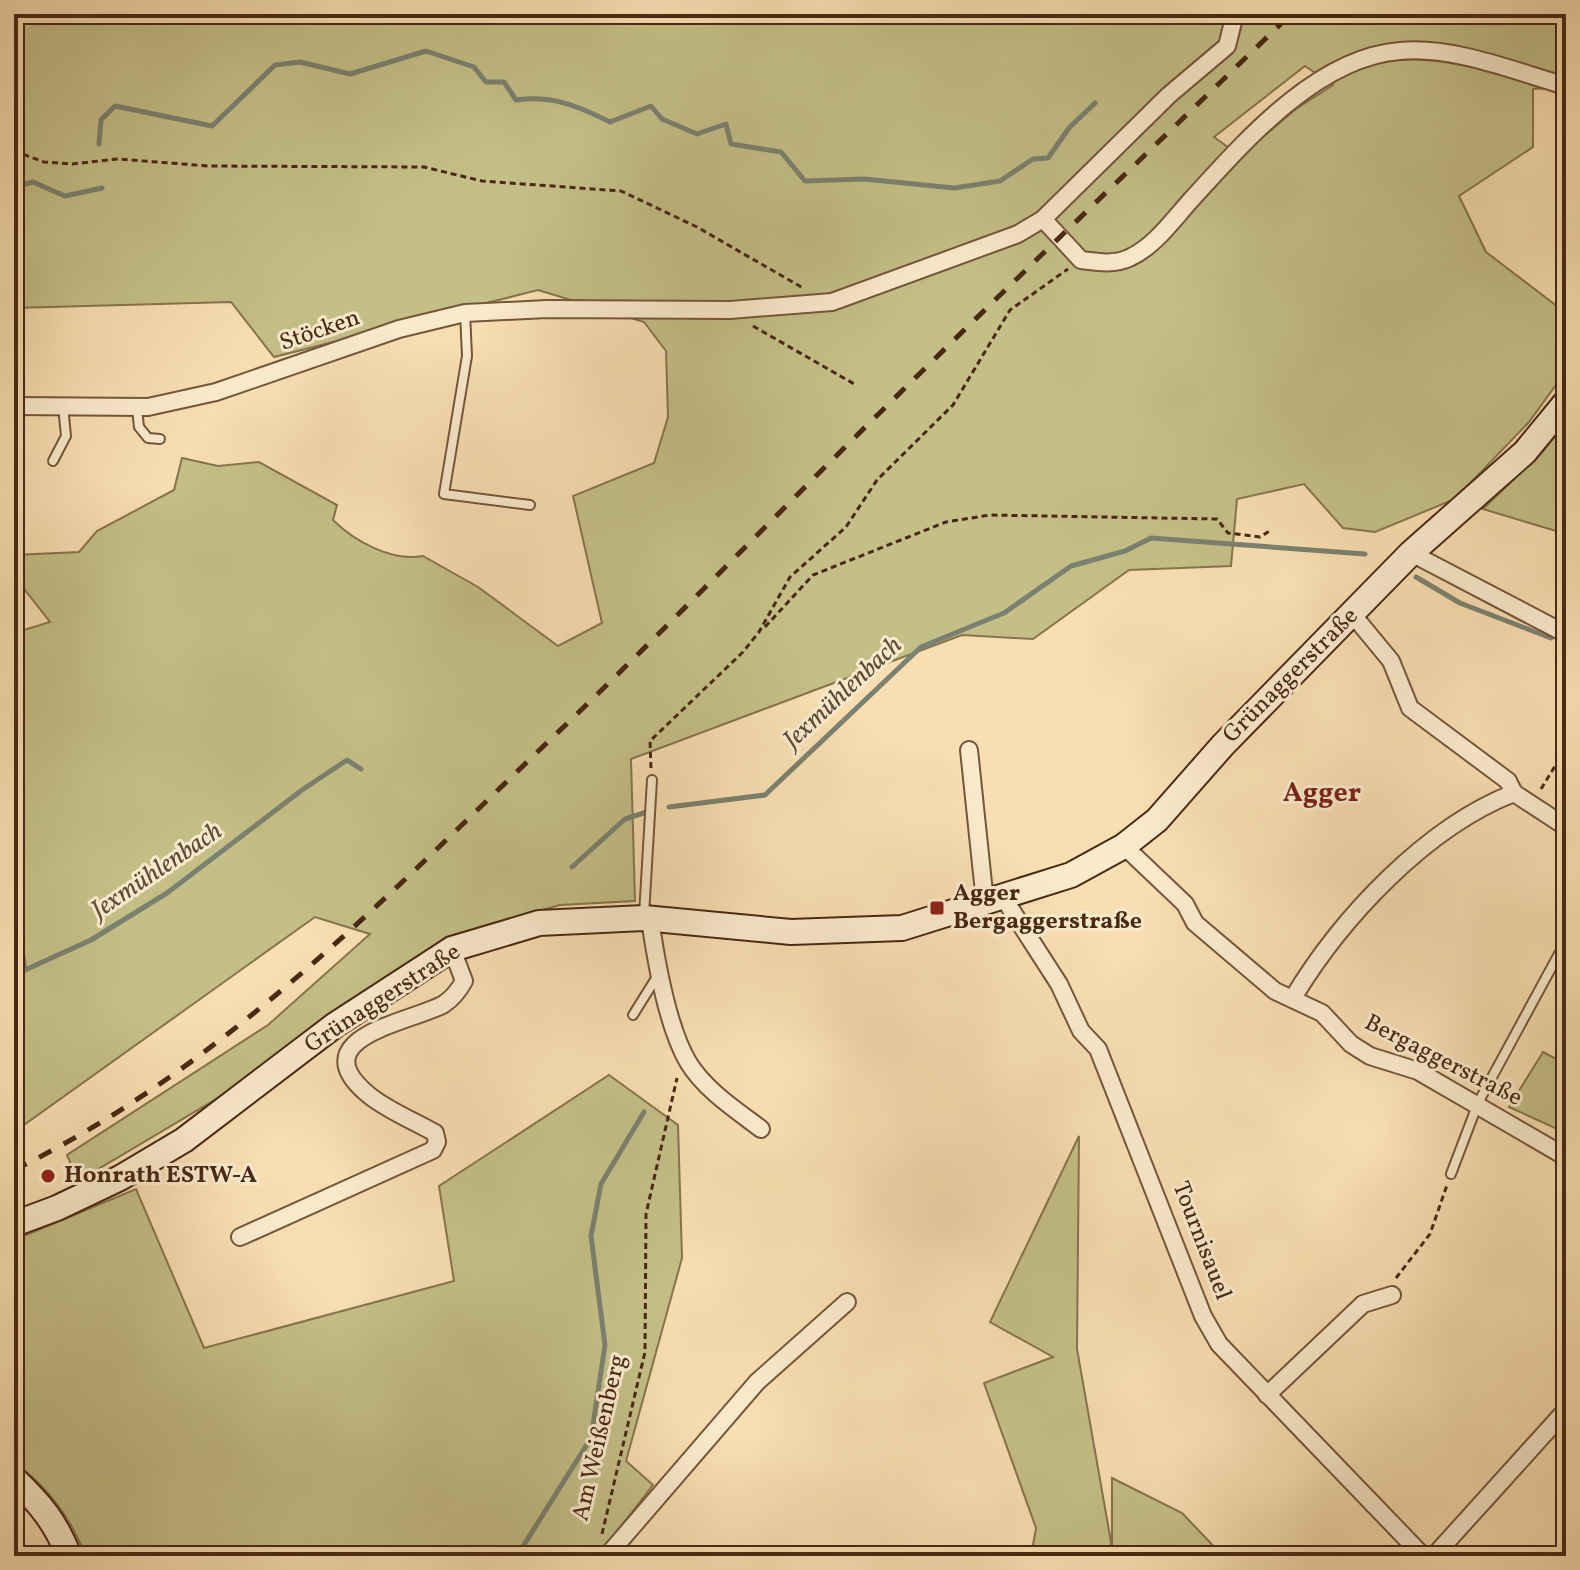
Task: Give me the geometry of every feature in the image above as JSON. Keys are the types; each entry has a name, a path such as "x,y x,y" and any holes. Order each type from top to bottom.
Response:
{"street":[{"name":"Stöcken","path":"14,406 137,409 216,392 399,329 465,313 547,309 730,310 832,302 1018,234 1043,219 1169,95 1227,46 1235,14"},
{"path":"1043,219 1081,260 1105,263 1128,259 1151,243 1252,134 1291,101 1370,57 1397,51 1430,50 1566,86"},
{"name":"Grünaggerstraße","path":"14,1224 120,1178 184,1140 335,1025 452,949 539,923 647,919 791,932 865,932 902,928 1071,875 1124,846 1157,820 1223,745 1411,553 1525,452 1566,402"},
{"path":"1411,553 1566,634"},
{"path":"1353,615 1391,661 1410,708 1508,781 1514,793 1566,827"},
{"path":"969,750 994,900"},
{"path":"1293,998 1351,915 1397,871 1480,806 1514,793"},
{"name":"Bergaggerstraße","path":"1124,846 1185,904 1195,923 1275,991 1322,1013 1351,1044 1370,1056 1418,1071 1478,1103 1566,1157"},
{"name":"Tournisauel","path":"994,900 1059,984 1081,1031 1098,1049 1203,1316 1219,1344 1423,1556"},
{"path":"647,919 658,975 688,1062 717,1094 761,1129"},
{"path":"240,1237 433,1150 437,1142 435,1133 373,1098 353,1079 348,1059 350,1049 387,1022 429,1010 456,995 464,981 452,949"},
{"path":"1267,1395 1363,1304 1392,1295"},
{"name":"Am Weißenberg","path":"604,1549 757,1382 847,1302"},
{"path":"1434,1556 1566,1410"},
{"path":"14,1479 41,1504 57,1527 69,1556"}],"lane":[{"path":"465,313 467,356 444,494 530,505"},
{"path":"53,461 66,436 63,406"},
{"path":"137,409 139,427 148,438 160,439"},
{"path":"647,919 652,780"},
{"path":"1451,1174 1478,1103 1561,950"},
{"path":"633,1015 658,975"}],"path":[{"path":"14,151 44,162 72,164 117,159 209,166 424,167 482,181 621,191 697,227 832,302"},
{"path":"759,632 790,577 846,527 877,480 953,405 1010,310 1081,260"},
{"path":"730,310 856,385"},
{"path":"652,780 650,741 813,575 946,522 990,515 1217,519 1228,533 1260,537 1271,530"},
{"path":"1532,802 1566,748"},
{"name":"Am Weißenberg","path":"604,1549 645,1352 646,1214 682,1047"},
{"path":"1392,1295 1397,1273 1413,1259 1430,1234 1451,1174"}],"shaded area":[{"path":"14,14 1566,14 1566,87 1533,89 1533,147 1459,196 1486,252 1566,313 1566,368 1529,422 1455,499 1375,532 1343,528 1304,484 1237,499 1231,566 1129,570 1033,639 962,635 631,759 635,901 560,905 446,937 267,1069 78,1181 67,1155 268,1025 370,934 315,917 14,1132 14,633 50,622 14,576 14,555 79,552 97,531 174,490 182,458 218,466 259,462 337,505 333,520 363,542 386,553 423,556 478,587 558,646 602,623 573,496 654,463 668,417 666,351 644,322 538,290 274,357 231,302 14,308","holes":["1305,66 1333,85 1296,109 1240,156 1214,137"]},
{"path":"1566,422 1566,534 1483,509 1543,451"},
{"path":"1543,1052 1566,1064 1566,1133 1509,1107"},
{"path":"609,1075 678,1125 682,1258 626,1461 653,1485 598,1556 86,1556 57,1504 38,1482 14,1462 14,1240 136,1189 204,1348 454,1281 439,1186"},
{"path":"1079,1136 1077,1349 1111,1542 1108,1556 1031,1556 1036,1528 984,1383 1053,1357 990,1322"},
{"path":"1112,1478 1182,1513 1223,1556 1112,1556"}],"waterway":[{"path":"99,144 101,120 115,106 212,126 275,65 300,62 350,74 426,51 474,67 486,82 504,82 516,100 541,99 564,103 610,122 651,106 662,119 697,134 726,124 731,144 781,152 805,181 864,179 954,188 1000,181 1033,159 1048,158 1069,128 1095,103"},
{"path":"14,187 33,182 65,196 102,188"},
{"name":"Jexmühlenbach","path":"669,807 765,795 921,647 1004,613 1071,566 1125,551 1151,538 1365,554"},
{"name":"Jexmühlenbach","path":"1416,577 1460,603 1551,638"},
{"name":"Jexmühlenbach","path":"14,900 25,970 91,940 167,893 302,790 347,760 361,769"},
{"path":"572,867 625,819 650,811"},
{"path":"517,1556 591,1438 605,1345 591,1236 601,1184 644,1112"}],"railway":[{"path":"14,1170 90,1129 163,1082 233,1030 365,917 658,635 944,349 1291,14"}],"place":[{"name":"Agger Bergaggerstraße","path":"937,908"},
{"name":"Honrath ESTW-A","path":"48,1176"}],"district":[{"name":"Agger","path":"1322,793"}]}
